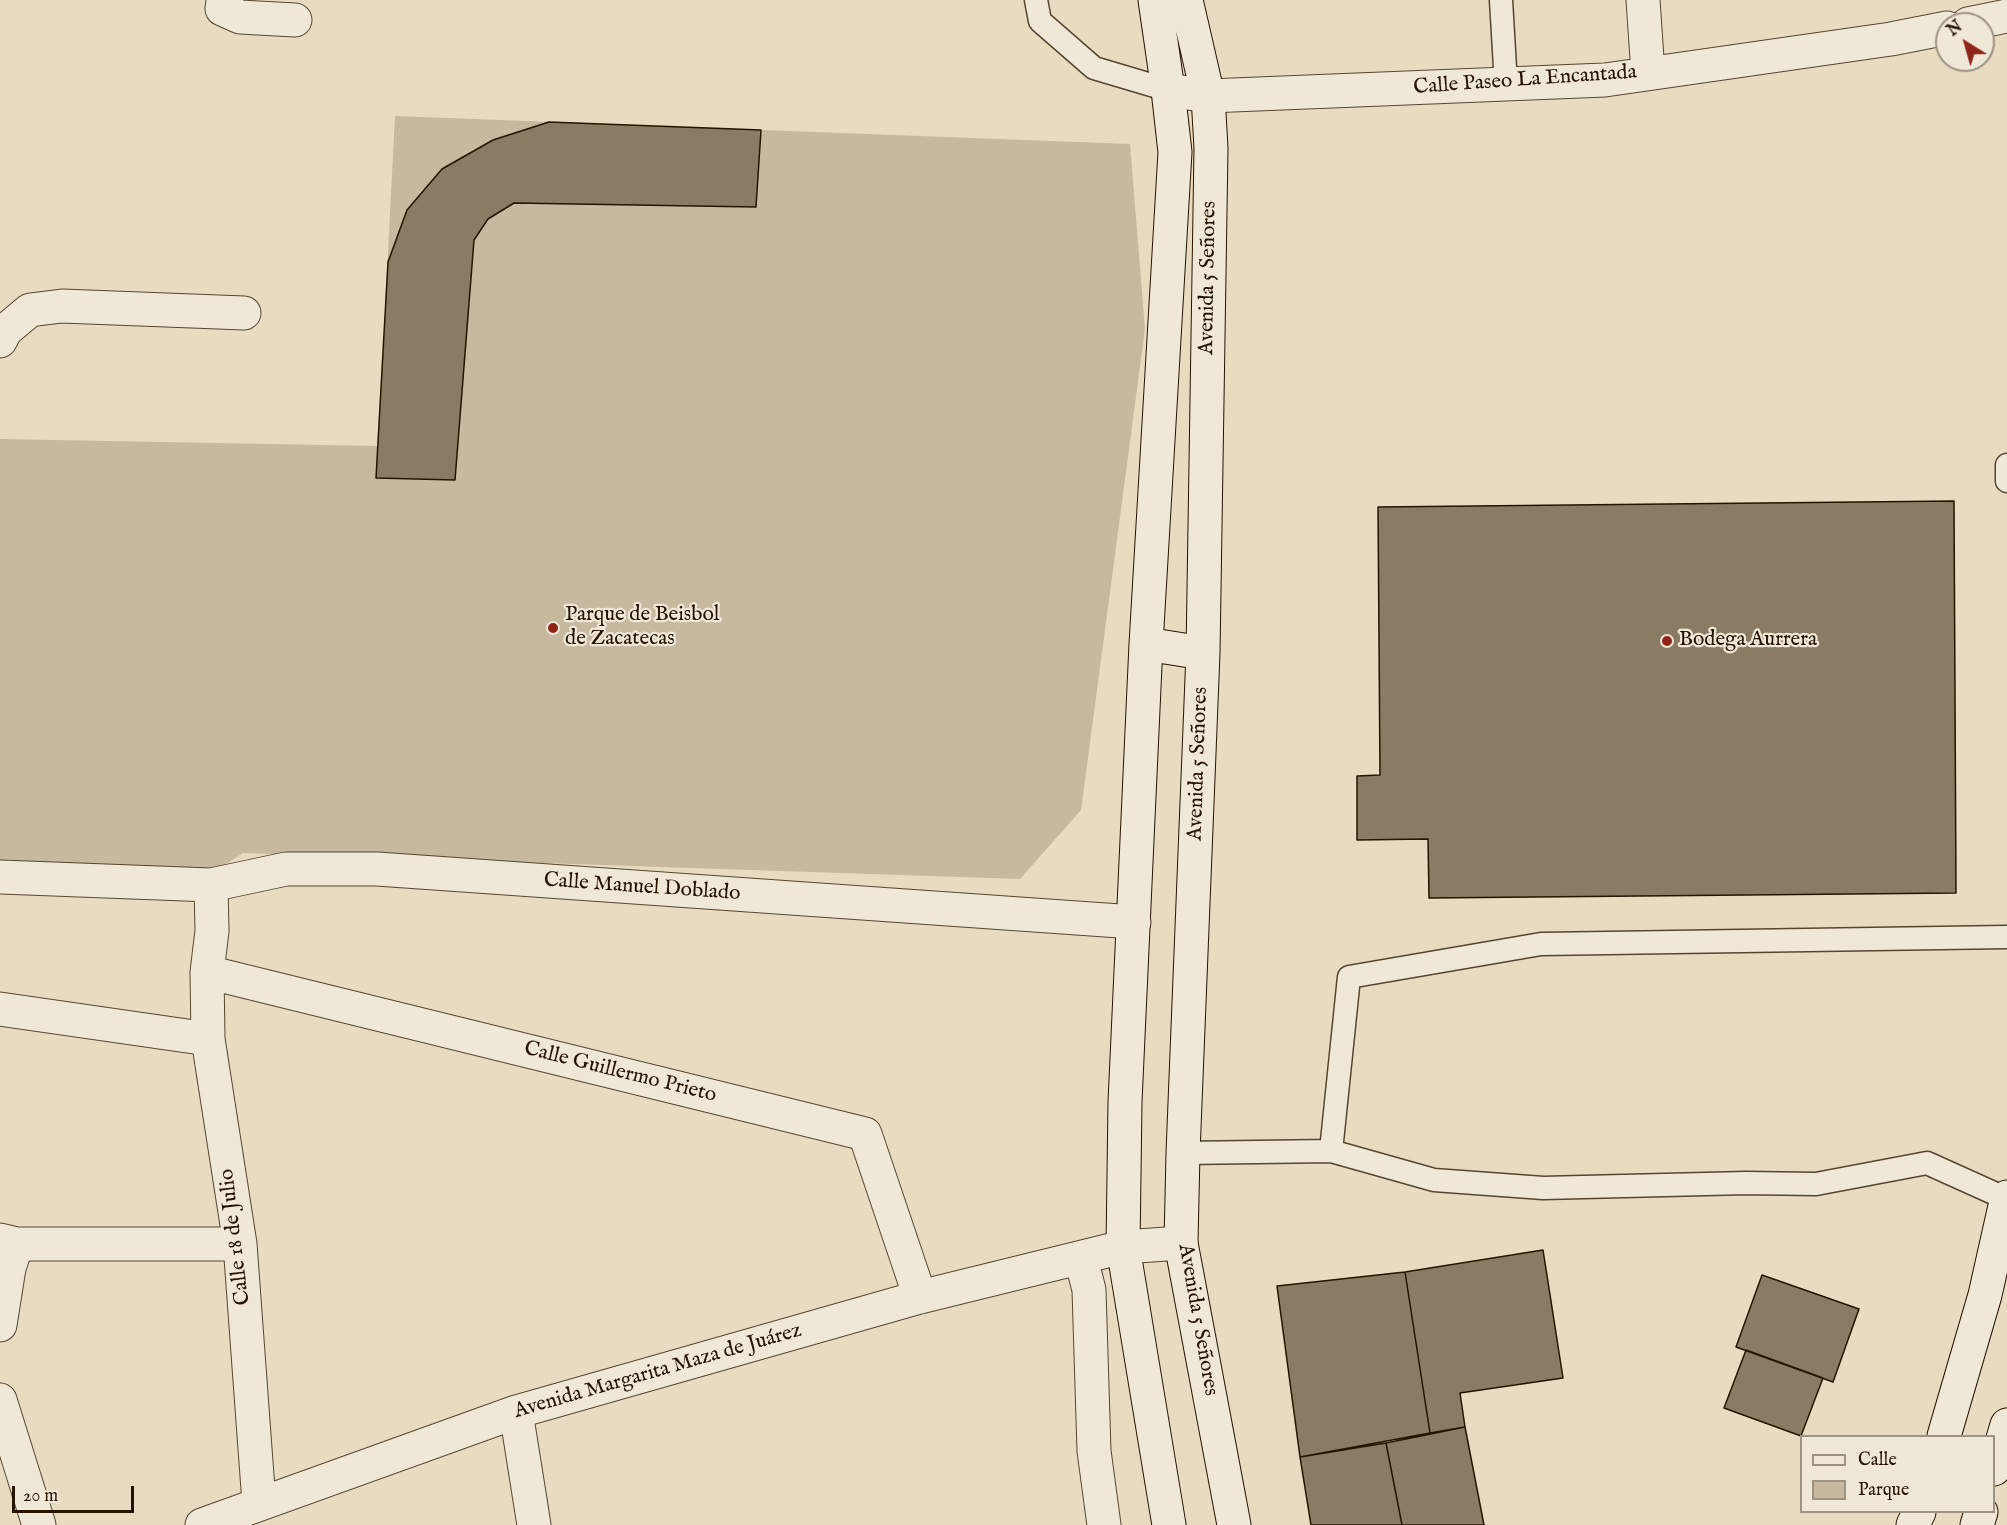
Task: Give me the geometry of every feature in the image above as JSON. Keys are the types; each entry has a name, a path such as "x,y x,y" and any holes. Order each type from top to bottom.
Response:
{"street":[{"name":"Avenida 5 Señores","path":"1155,0 1174,152 1146,644 1125,1102 1123,1246 1169,1525"},
{"name":"Avenida 5 Señores","path":"1186,0 1208,96 1211,148 1203,653 1181,1243 1234,1525"},
{"path":"1643,0 1648,73"},
{"path":"223,5 240,17 295,20"},
{"name":"Calle Paseo La Encantada","path":"1168,90 1208,96 1605,80 1891,39 1935,30"},
{"path":"0,341 6,330 30,310 62,306 244,313"},
{"path":"1146,644 1203,653"},
{"name":"Calle Manuel Doblado","path":"0,877 211,885 286,869 377,869 1134,922"},
{"path":"207,972 212,931 211,885"},
{"name":"Calle 18 de Julio","path":"207,972 208,1039 240,1244 259,1503"},
{"name":"Calle Guillermo Prieto","path":"207,972 865,1134 920,1297"},
{"path":"0,1010 208,1039"},
{"path":"1945,1435 1985,1295 2007,1198"},
{"path":"0,1325 9,1268 9,1242 240,1244"},
{"name":"Avenida Margarita Maza de Juárez","path":"202,1525 516,1412 920,1297 1123,1246 1181,1243"},
{"path":"1081,1258 1089,1290 1094,1451 1104,1525"},
{"path":"0,1400 39,1525"},
{"path":"516,1412 534,1525"},
{"path":"1995,1466 2007,1425"}],"lane":[{"path":"1036,0 1040,21 1094,68 1168,90"},
{"path":"1501,0 1506,85"},
{"path":"2007,465 2007,481"},
{"path":"1332,1151 1349,977 1541,944 2007,937"},
{"path":"1183,1153 1332,1151 1434,1180 1544,1188 1746,1183 1816,1184 1927,1163 2007,1198"}],"green space":[{"name":"Parque de Beisbol de Zacatecas","path":"395,116 1130,144 1145,329 1081,810 1020,879 243,853 209,875 0,864 0,439 378,446"}],"building":[{"path":"549,122 761,130 756,207 514,203 488,219 474,240 455,480 376,478 388,262 407,210 442,169 493,140"},
{"name":"Bodega Aurrera","path":"1954,501 1956,893 1429,898 1428,839 1357,840 1357,776 1380,775 1378,507"},
{"path":"1543,1250 1563,1378 1460,1393 1465,1427 1430,1433 1405,1272"},
{"path":"1405,1272 1430,1433 1300,1457 1277,1286"},
{"path":"1762,1275 1859,1309 1833,1382 1736,1347"},
{"path":"1746,1350 1823,1378 1800,1436 1724,1408"},
{"path":"1465,1427 1484,1525 1402,1525 1386,1443"},
{"path":"1386,1443 1402,1525 1311,1525 1300,1457"}],"place":[{"name":"Parque de Beisbol de Zacatecas","path":"553,628"},
{"name":"Bodega Aurrera","path":"1667,641"}]}
